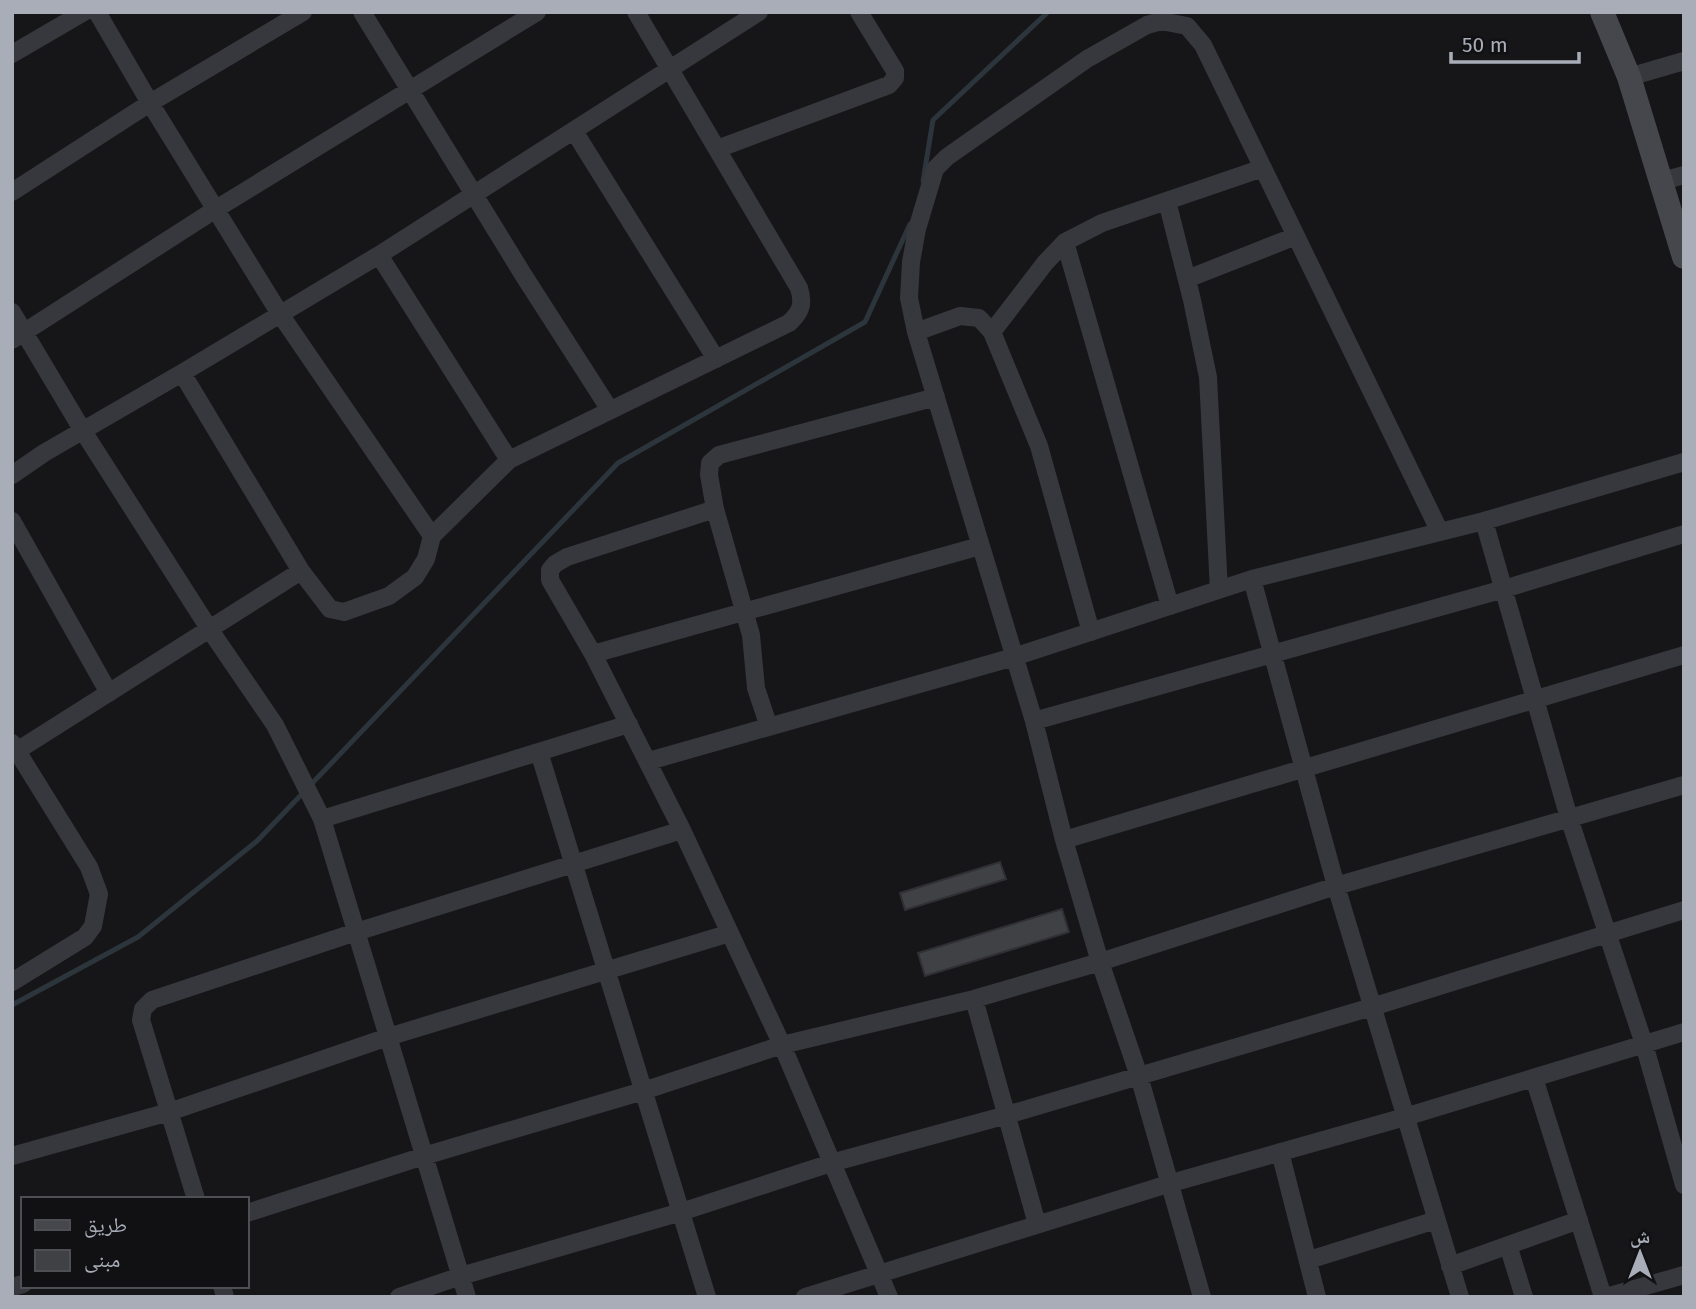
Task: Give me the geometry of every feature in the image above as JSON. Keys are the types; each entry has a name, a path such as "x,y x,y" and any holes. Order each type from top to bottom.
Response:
{"street":[{"path":"12,54 84,12"},
{"path":"97,12 280,314 432,536"},
{"path":"12,192 150,103 303,12"},
{"path":"362,12 610,410"},
{"path":"19,336 216,209 537,12"},
{"path":"182,373 301,571 330,609 344,612 388,596 415,577 426,559 432,536 509,460 789,323 800,313 803,300 799,288 636,12"},
{"path":"12,475 379,254 759,12"},
{"path":"717,149 889,85 895,78 895,71 859,12"},
{"path":"1602,12 1673,178 1684,257"},
{"path":"1199,1296 1139,1076 1100,962 1064,840 1034,721 916,332 909,298 911,262 919,219 934,169 947,157 1087,59 1147,25 1161,21 1186,26 1203,46 1440,532"},
{"path":"1629,77 1684,61"},
{"path":"574,131 716,359"},
{"path":"992,332 1045,263 1065,242 1102,223 1263,168"},
{"path":"1167,201 1209,377 1219,590"},
{"path":"1187,279 1296,236"},
{"path":"1065,242 1170,606"},
{"path":"379,254 509,460"},
{"path":"12,312 19,336 275,725 322,819 467,1297"},
{"path":"916,332 960,316 979,318 992,332 1039,446 1091,632"},
{"path":"769,727 756,688 753,650 744,611 715,509 709,475 710,463 719,455 936,397"},
{"path":"649,761 1014,657 1252,579 1484,521 1684,461"},
{"path":"715,509 567,557 550,570 550,580 593,654 682,830 782,1045 889,1297"},
{"path":"12,521 109,693"},
{"path":"1484,521 1569,818 1680,1158 1684,1185"},
{"path":"1034,721 1504,589 1684,534"},
{"path":"593,654 980,546"},
{"path":"13,981 85,937 93,926 99,894 89,867 14,749 109,693 301,571"},
{"path":"1252,579 1336,886 1460,1297"},
{"path":"1064,840 1684,655"},
{"path":"322,819 629,723"},
{"path":"538,752 707,1297"},
{"path":"248,1213 424,1156 643,1091 782,1045 974,999 1100,962 1336,886 1684,785"},
{"path":"195,1197 141,1020 143,1009 152,1000 356,932 682,830"},
{"path":"400,1297 461,1276 681,1212 831,1163 1007,1115 1372,1007 1684,910"},
{"path":"12,1156 169,1112 388,1037 730,933"},
{"path":"974,999 1037,1224"},
{"path":"805,1297 1168,1184 1405,1117 1684,1032"},
{"path":"1534,1077 1604,1297 1684,1275"},
{"path":"1280,1152 1317,1297"},
{"path":"1309,1260 1436,1220"},
{"path":"1450,1266 1579,1220"},
{"path":"1508,1245 1524,1297"}],"building":[{"path":"1000,862 1006,879 905,910 900,893"},
{"path":"1062,909 1069,932 925,976 918,953"}],"waterway":[{"path":"923,181 933,120 1048,12"},
{"path":"12,1005 138,937 257,841 618,463 865,322 910,224"}]}
